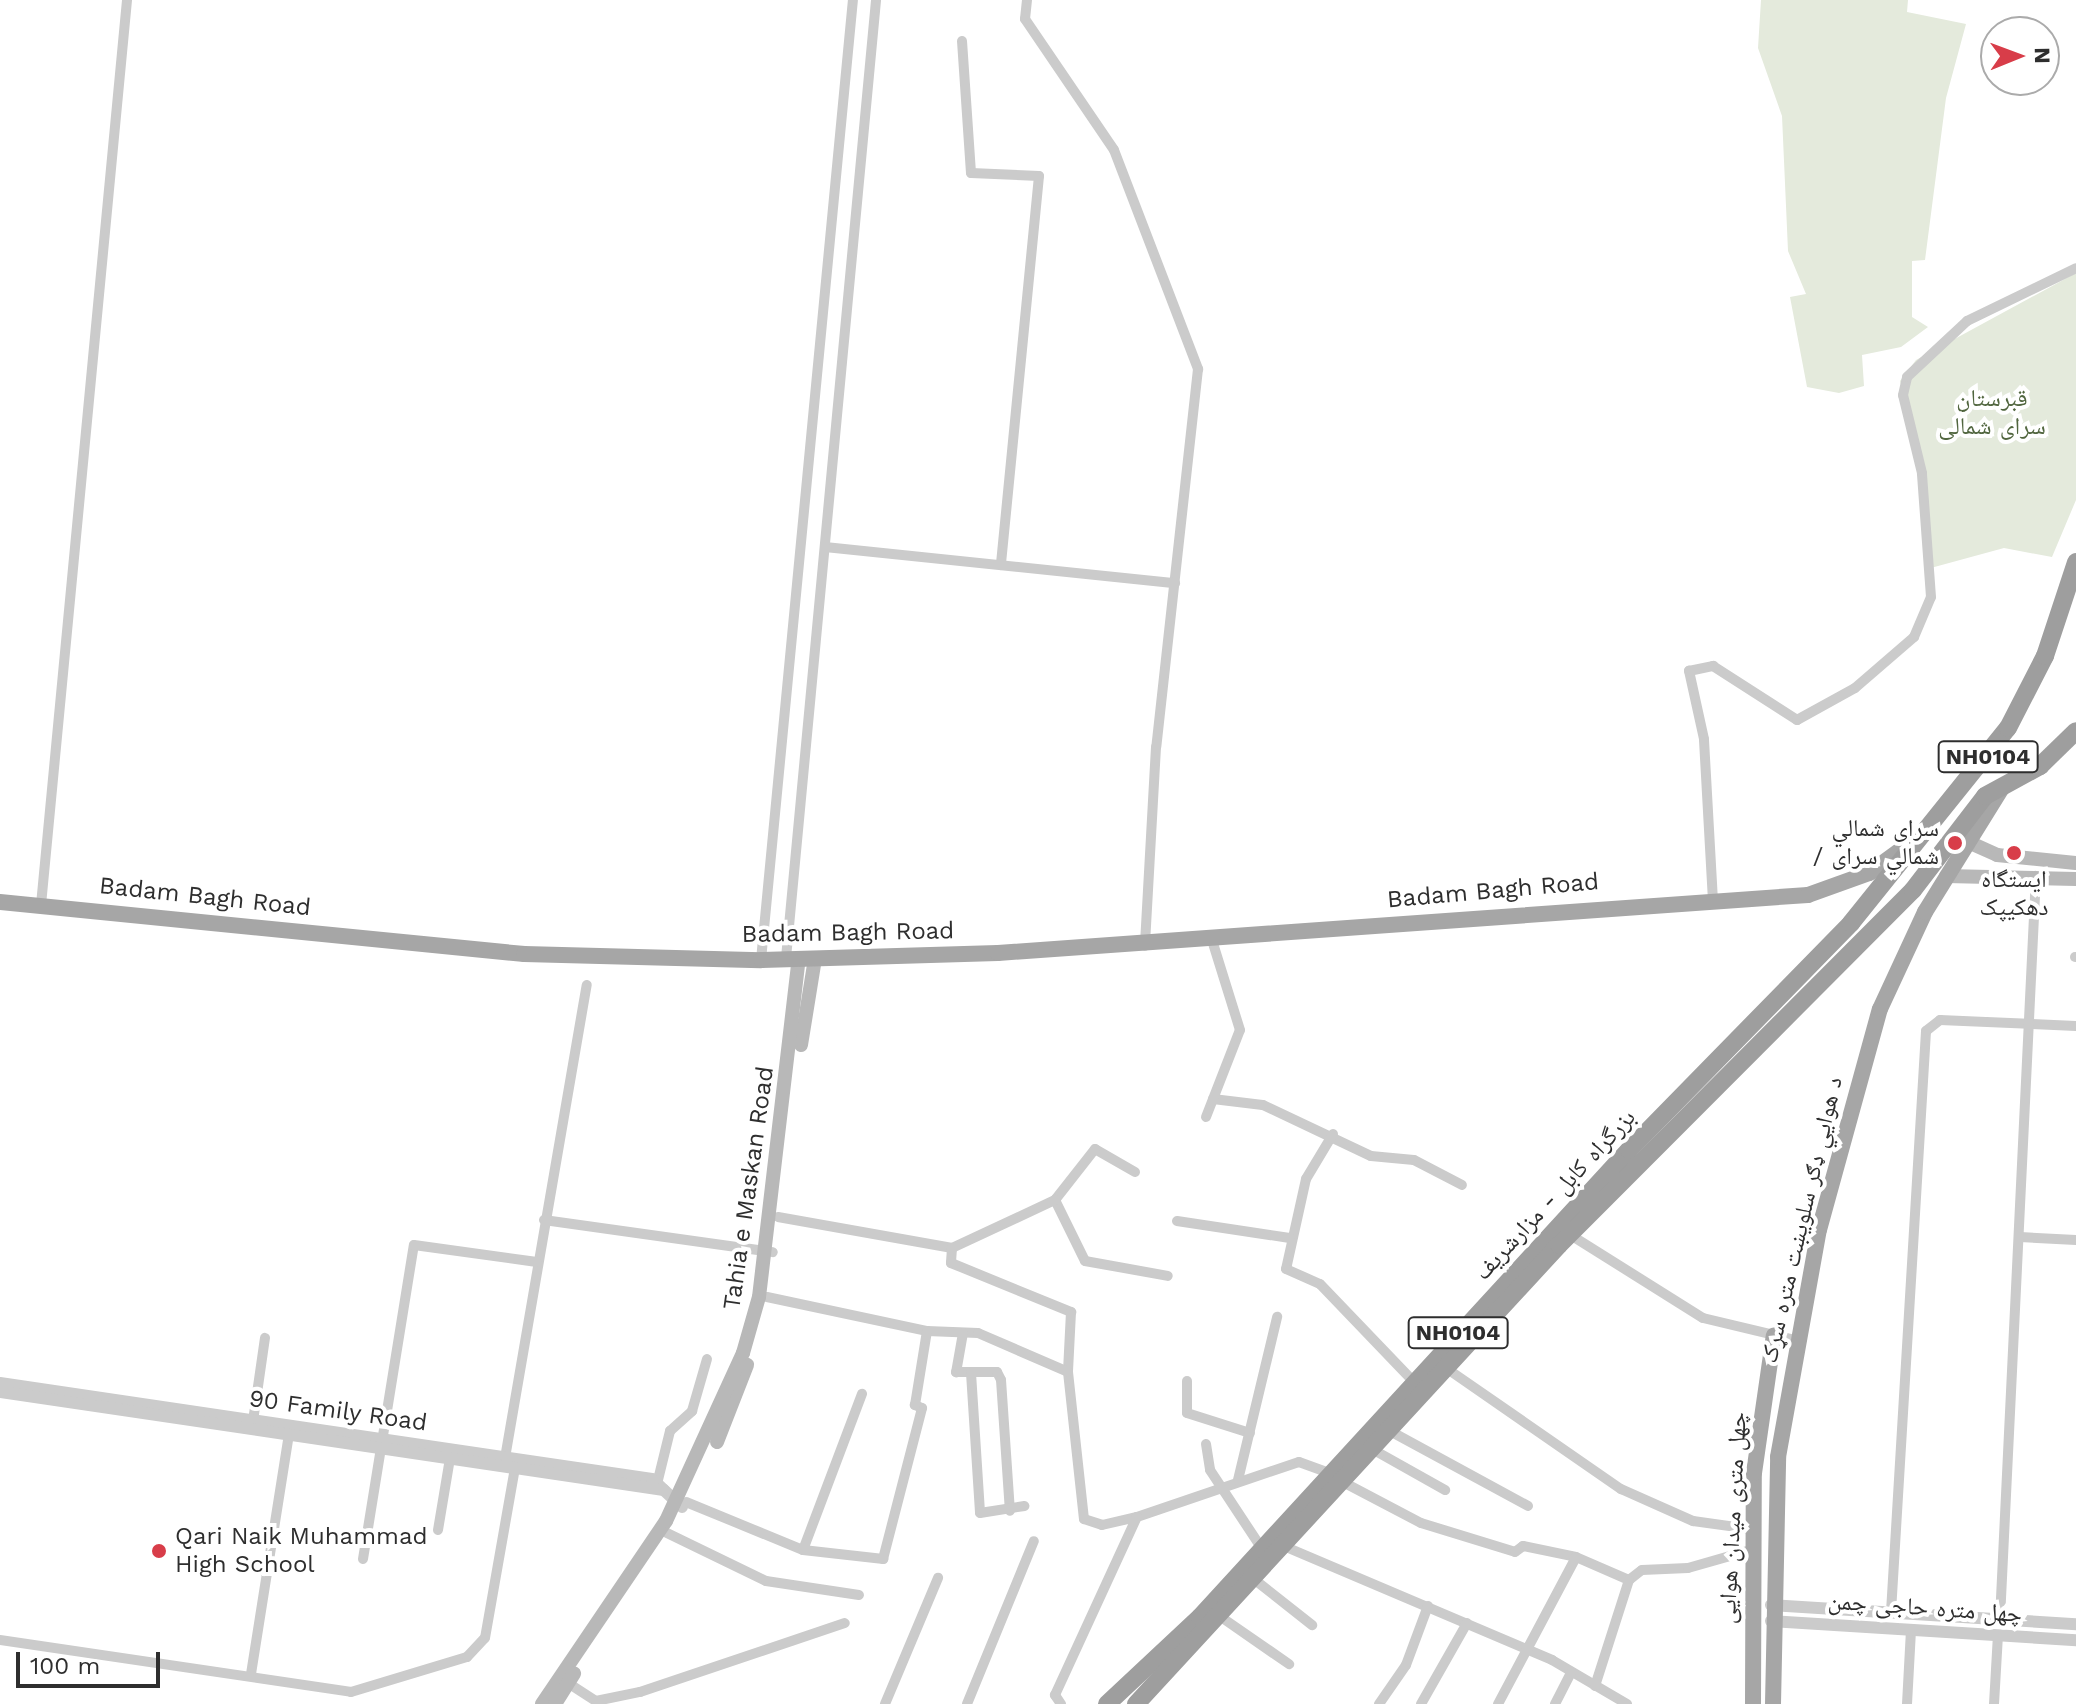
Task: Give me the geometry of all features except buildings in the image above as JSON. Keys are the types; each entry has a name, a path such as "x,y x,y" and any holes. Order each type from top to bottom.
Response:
{"highway":[{"name":"NH0104","path":"1921,835 2008,728 2045,656 2076,562"},
{"name":"NH0104","path":"2006,782 2040,766 2076,731"},
{"name":"بزرگراه کابل - مزارشریف","path":"1107,1704 1336,1477 1390,1431 1569,1234 1824,983 1913,890 1965,816 2006,782"},
{"name":"بزرگراه کابل - مزارشریف","path":"1136,1704 1286,1547 1336,1477 1413,1381 1813,967 1921,835"}],"main road":[{"name":"د هوايي ډګر سلویښت متره سړک","path":"1773,1704 1771,1613 1778,1457 1795,1340 1880,1009 1946,876 2006,782"},
{"name":"Badam Bagh Road","path":"0,902 524,954 800,959 1145,946 1808,895 1844,885 1921,835"},
{"path":"1966,841 1997,855 2076,863"},
{"path":"1946,876 2076,879"},
{"name":"Tahia e Maskan Road","path":"555,1704 667,1533 671,1495 743,1353 778,1217 800,959"},
{"name":"Tahia e Maskan Road","path":"542,1704 671,1495 738,1396 767,1297 800,959"},
{"name":"چهل متری میدان هوایی","path":"1753,1704 1751,1529 1774,1335"}],"street":[{"path":"41,905 127,0"},
{"path":"761,960 853,0"},
{"path":"800,959 825,547 876,0"},
{"path":"1027,0 1025,19 1114,150 1198,369 1175,583 1145,946"},
{"path":"962,41 971,173 1039,176 1001,565"},
{"path":"1706,902 1704,739 1689,671 1713,666 1797,720 1855,688 1914,637 1931,597 1922,473 1903,395 1907,377 1967,321 2076,268"},
{"path":"825,547 1175,583"},
{"path":"2000,1619 2033,1026 2036,876"},
{"path":"1206,1117 1240,1030 1212,940"},
{"path":"1,1643 251,1674 351,1692 479,1650 512,1462 537,1262 587,985"},
{"path":"1891,1612 1926,1031 1940,1020 2076,1026"},
{"path":"1213,1099 1263,1105 1333,1134 1371,1156 1414,1160 1462,1185"},
{"path":"1333,1134 1306,1179 1290,1238 1286,1269 1320,1284 1413,1381"},
{"path":"778,1217 952,1248 1055,1200 1095,1149 1135,1172"},
{"path":"1055,1200 1085,1261 1168,1276"},
{"path":"544,1220 769,1252"},
{"path":"1177,1221 1290,1238"},
{"path":"1569,1234 1703,1318 1795,1340"},
{"path":"2020,1237 2076,1240"},
{"path":"363,1559 414,1245 537,1262"},
{"path":"952,1248 951,1263 1071,1312 1068,1372 1084,1519 1102,1525 1137,1517 1221,1490 1238,1480 1299,1462 1336,1477 1421,1523 1515,1552 1523,1546 1576,1557 1629,1580"},
{"path":"767,1297 927,1331 963,1333 1008,1344 1068,1372"},
{"path":"1238,1480 1277,1317"},
{"path":"707,1359 692,1411 670,1431 671,1495 803,1550 883,1559 922,1408 915,1405 927,1331"},
{"path":"963,1333 956,1372 997,1372 1001,1380 1010,1511"},
{"path":"253,1421 265,1338"},
{"path":"1446,1368 1621,1489 1693,1521 1751,1529"},
{"path":"971,1373 980,1513 1010,1511 1024,1506"},
{"path":"1187,1381 1187,1413 1250,1433"},
{"name":"90 Family Road","path":"0,1383 253,1421 289,1430"},
{"name":"90 Family Road","path":"0,1392 289,1430 450,1458 512,1462"},
{"path":"803,1550 862,1394"},
{"path":"251,1674 289,1430"},
{"path":"1390,1431 1528,1506"},
{"path":"1206,1444 1221,1490 1262,1549"},
{"name":"90 Family Road","path":"382,1445 512,1462 671,1495"},
{"path":"1372,1449 1445,1490"},
{"path":"438,1530 450,1458"},
{"path":"1061,1704 1055,1695 1137,1517"},
{"path":"667,1533 766,1581 859,1595"},
{"path":"967,1704 1034,1541"},
{"path":"1286,1547 1528,1649 1627,1704"},
{"path":"1595,1686 1629,1580 1642,1570 1688,1568 1751,1550"},
{"path":"1498,1704 1576,1557"},
{"path":"885,1704 938,1578"},
{"path":"1255,1580 1312,1625"},
{"path":"1379,1704 1406,1665 1428,1606"},
{"name":"چهل متره حاجی چمن","path":"1771,1613 1891,1612 2076,1624"},
{"name":"چهل متره حاجی چمن","path":"1771,1613 1911,1629 2076,1640"},
{"path":"1221,1617 1289,1664"},
{"path":"568,1683 596,1701 640,1692 845,1623"},
{"path":"1421,1704 1467,1623"},
{"path":"1907,1704 1911,1629"},
{"path":"1994,1704 1998,1635"},
{"path":"1555,1704 1571,1672"},
{"path":"349,1704 351,1692"},
{"path":"640,1692 642,1704"}],"green space":[{"path":"1761,0 1908,0 1907,12 1966,24 1946,98 1925,260 1912,261 1912,317 1928,327 1901,347 1862,355 1864,386 1839,393 1807,387 1790,297 1806,294 1788,251 1782,116 1758,48"},
{"name":"قبرستان سرای شمالی","path":"2076,273 2076,500 2052,557 2004,548 1927,569 1918,461 1900,381 1916,360"}],"place":[{"name":"سرای شمالي / شمالي سرای","path":"1955,843"},
{"name":"ایستگاه دهکیپک","path":"2014,853"},
{"name":"Qari Naik Muhammad High School","path":"159,1551"}]}
